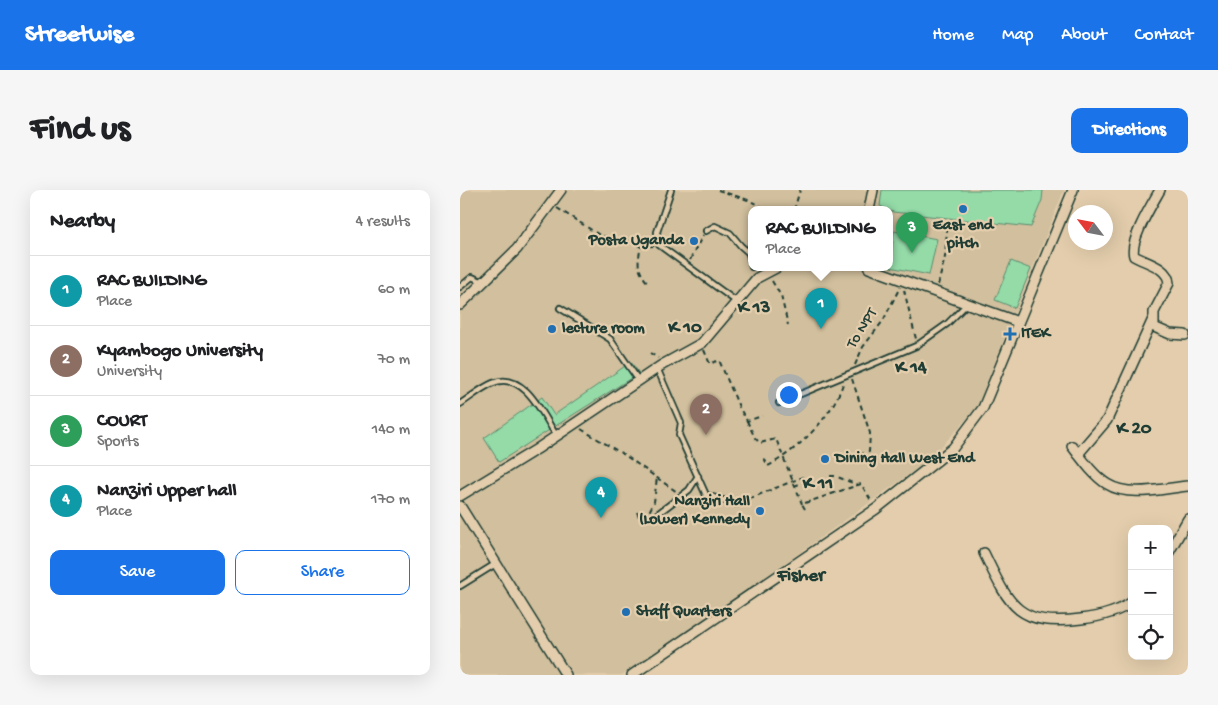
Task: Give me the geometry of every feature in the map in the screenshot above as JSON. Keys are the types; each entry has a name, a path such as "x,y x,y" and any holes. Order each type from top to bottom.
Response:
{"street":[{"path":"460,305 517,249 552,205 561,190"},
{"path":"870,206 873,190"},
{"path":"632,675 876,509 953,448 974,422 989,395 1073,190"},
{"path":"1160,190 1133,247 1134,256 1163,270 1169,283 1107,420 1075,450 1097,476 1108,485 1142,491 1188,486"},
{"path":"460,496 657,368 702,343 712,334 757,278 770,271"},
{"path":"877,271 1018,322"},
{"path":"1153,319 1154,328 1158,331 1185,335"},
{"path":"460,506 497,562 566,675"},
{"path":"1173,545 1188,520"},
{"path":"984,553 1007,598 1016,608 1030,618 1066,621 1092,618 1109,614 1128,604"}],"lane":[{"path":"671,190 657,232 659,245 737,302"},
{"path":"706,231 716,226 726,230 748,252"},
{"path":"754,271 757,278"},
{"path":"460,287 472,277 484,283"},
{"path":"779,403 852,377 916,346 947,324 967,304"},
{"path":"560,308 610,339 639,381"},
{"path":"657,368 681,423 679,435 706,495 736,504"},
{"path":"460,404 495,382 510,382 526,389 556,435"},
{"path":"656,514 689,490 698,476"},
{"path":"460,586 497,562"}],"path":[{"path":"718,190 760,206"},
{"path":"795,206 800,190"},
{"path":"552,205 601,236 621,238 641,247 659,245"},
{"path":"935,292 942,276 947,230 939,217"},
{"path":"688,266 706,231"},
{"path":"641,247 637,263 640,273 648,283"},
{"path":"772,271 788,325"},
{"path":"903,281 906,303 916,331 916,346"},
{"name":"To NPT","path":"852,377 863,347 883,321 903,281"},
{"path":"702,343 710,364 719,360 739,407 755,438 760,443 776,439 782,458 805,509"},
{"path":"837,382 852,377 871,439 869,452 852,456"},
{"path":"764,458 768,466 782,458 830,412 845,380"},
{"path":"747,420 762,416"},
{"path":"573,424 632,461 682,496"},
{"path":"830,476 835,476 858,485 861,484 876,509"},
{"path":"637,512 639,517 649,512 654,502 656,477"},
{"path":"736,504 803,477"},
{"path":"794,486 805,482 806,484"},
{"path":"802,504 858,485"}],"shaded area":[{"path":"460,190 1064,190 976,409 929,460 731,602 622,675 460,675"}],"green space":[{"name":"East end pitch","path":"882,190 1043,190 1042,200 1031,227 893,212 893,206 880,206"},
{"path":"894,231 937,239 929,275 893,268"},
{"path":"1011,261 1031,269 1015,308 995,300"},
{"path":"631,362 639,373 499,462 484,438 542,397 554,415"}],"place":[{"name":"East end pitch","path":"963,209"},
{"name":"Posta Uganda","path":"694,241"},
{"name":"COURT","path":"912,253"},
{"name":"lecture room","path":"552,329"},
{"name":"RAC BUILDING","path":"821,329"},
{"name":"ITEK","path":"1010,334"},
{"name":"Kyambogo University","path":"706,435"},
{"name":"Dining Hall West End","path":"825,459"},
{"name":"Nanziri Hall (Lower) Kennedy","path":"760,511"},
{"name":"Nanziri Upper hall","path":"601,518"},
{"name":"Staff Quarters","path":"626,612"}],"district":[{"name":"K 13","path":"754,308"},
{"name":"K 10","path":"685,328"},
{"name":"K 14","path":"911,368"},
{"name":"K 20","path":"1134,429"},
{"name":"K 11","path":"818,484"},
{"name":"Fisher","path":"801,576"}]}
